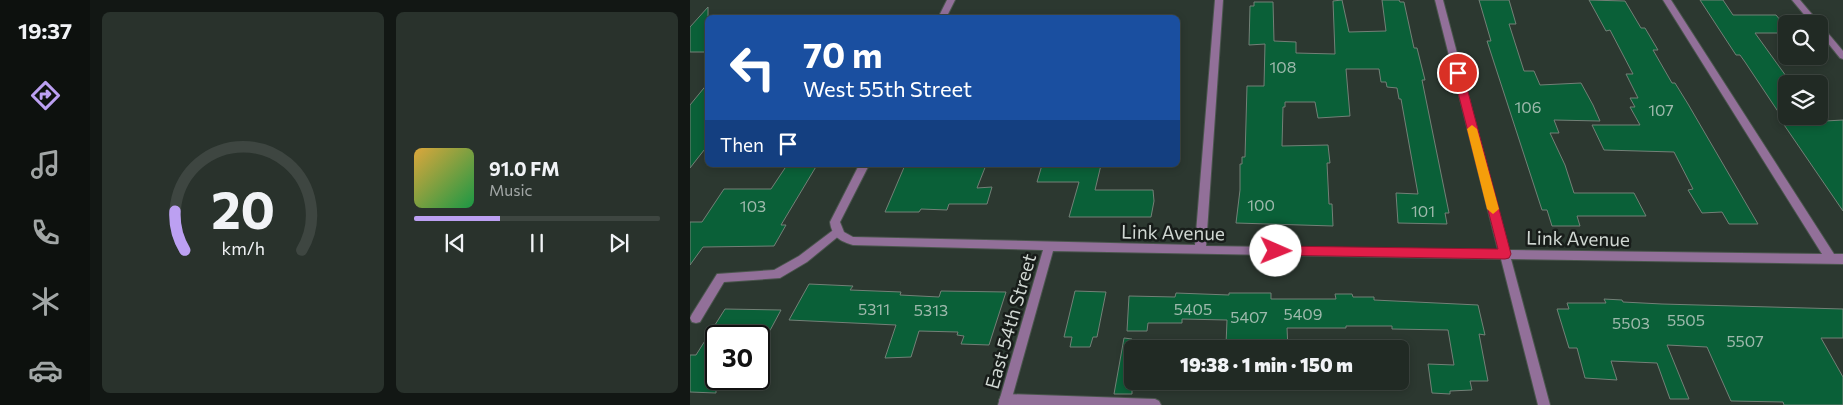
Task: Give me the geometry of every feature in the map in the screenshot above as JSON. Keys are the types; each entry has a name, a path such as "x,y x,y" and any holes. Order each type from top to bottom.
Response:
{"street":[{"path":"944,15 951,0"},
{"path":"1200,250 1219,0"},
{"path":"1439,0 1544,405"},
{"path":"1667,0 1831,259"},
{"path":"1796,0 1808,15"},
{"path":"1828,38 1843,56"},
{"path":"696,318 721,277 776,275 803,259 836,232 835,222 839,211 863,167"},
{"name":"Link Avenue","path":"836,232 841,238 853,241 1049,247 1843,259"},
{"name":"East 54th Street","path":"1005,403 1049,247"},
{"path":"1005,403 1155,405"}],"building":[{"path":"1342,0 1349,32 1386,31 1382,0 1399,0 1404,2 1414,48 1417,48 1425,80 1422,80 1449,213 1445,213 1447,224 1398,223 1396,193 1418,194 1401,99 1399,99 1397,88 1387,87 1386,82 1381,82 1379,69 1346,69 1350,116 1318,118 1315,102 1285,102 1285,107 1283,107 1282,146 1328,145 1330,163 1327,163 1329,204 1332,204 1333,226 1236,223 1240,190 1240,164 1242,164 1242,157 1245,157 1247,86 1264,86 1265,44 1249,45 1250,6 1254,6 1254,2 1273,2 1274,41 1296,42 1296,53 1335,54 1333,1"},
{"path":"1479,0 1509,0 1516,24 1509,24 1524,71 1534,71 1540,85 1581,83 1593,105 1600,121 1554,120 1559,133 1550,133 1565,165 1574,193 1634,193 1646,216 1577,216 1580,226 1552,226 1547,210 1542,210 1487,41 1491,41"},
{"path":"1589,0 1625,1 1641,28 1645,28 1658,50 1653,50 1672,83 1675,83 1688,104 1758,224 1729,224 1722,212 1702,213 1688,190 1693,189 1674,152 1604,150 1592,125 1640,125 1630,107 1635,107 1630,98 1638,98 1626,74 1633,74 1610,30 1606,31"},
{"path":"1700,0 1723,0 1733,15 1776,15 1778,17 1778,33 1755,33 1785,75 1778,75 1778,112 1740,55 1736,55"},
{"path":"708,7 708,15 705,15 705,52 690,52 690,27"},
{"path":"705,87 705,149 690,168 690,105"},
{"path":"1843,120 1843,211 1784,125 1828,125 1828,121"},
{"path":"786,167 816,167 781,225 786,225 774,246 703,247 690,265 690,222 702,222 724,189 771,189"},
{"path":"904,167 985,167 977,188 992,187 987,204 949,204 947,210 921,209 919,212 885,212"},
{"path":"1041,167 1101,167 1095,190 1153,190 1154,201 1151,217 1069,217 1079,182 1037,182"},
{"path":"809,284 853,286 850,290 901,292 900,295 939,297 941,291 1006,292 989,345 961,344 964,336 957,335 958,332 919,331 911,357 885,358 896,325 789,320"},
{"path":"1075,291 1106,292 1097,337 1093,337 1090,347 1070,347 1072,337 1064,337"},
{"path":"1176,293 1229,295 1229,293 1271,293 1271,299 1336,299 1335,294 1352,294 1353,297 1374,297 1374,300 1478,305 1485,335 1479,334 1488,381 1470,381 1472,390 1450,391 1450,394 1432,393 1428,364 1454,365 1448,330 1392,329 1392,326 1287,328 1288,340 1226,340 1227,320 1182,319 1182,323 1148,323 1147,331 1127,331 1129,296 1175,297"},
{"path":"1604,299 1662,304 1843,309 1843,338 1821,338 1843,377 1843,405 1784,405 1783,402 1731,401 1707,347 1667,345 1689,399 1670,399 1657,363 1611,361 1617,380 1585,378 1577,348 1569,348 1557,309 1569,309 1567,303 1606,303"},
{"path":"725,309 781,310 770,330 770,325 715,325"},
{"path":"1124,338 1132,339 1124,340 1124,390 1132,390 1132,394 1114,394"},
{"path":"705,341 705,390 716,390 716,393 690,392 690,355 696,355"}],"slow traffic":[{"path":"1472,129 1493,209"}],"route":[{"path":"1276,251 1505,254 1458,73"}]}
